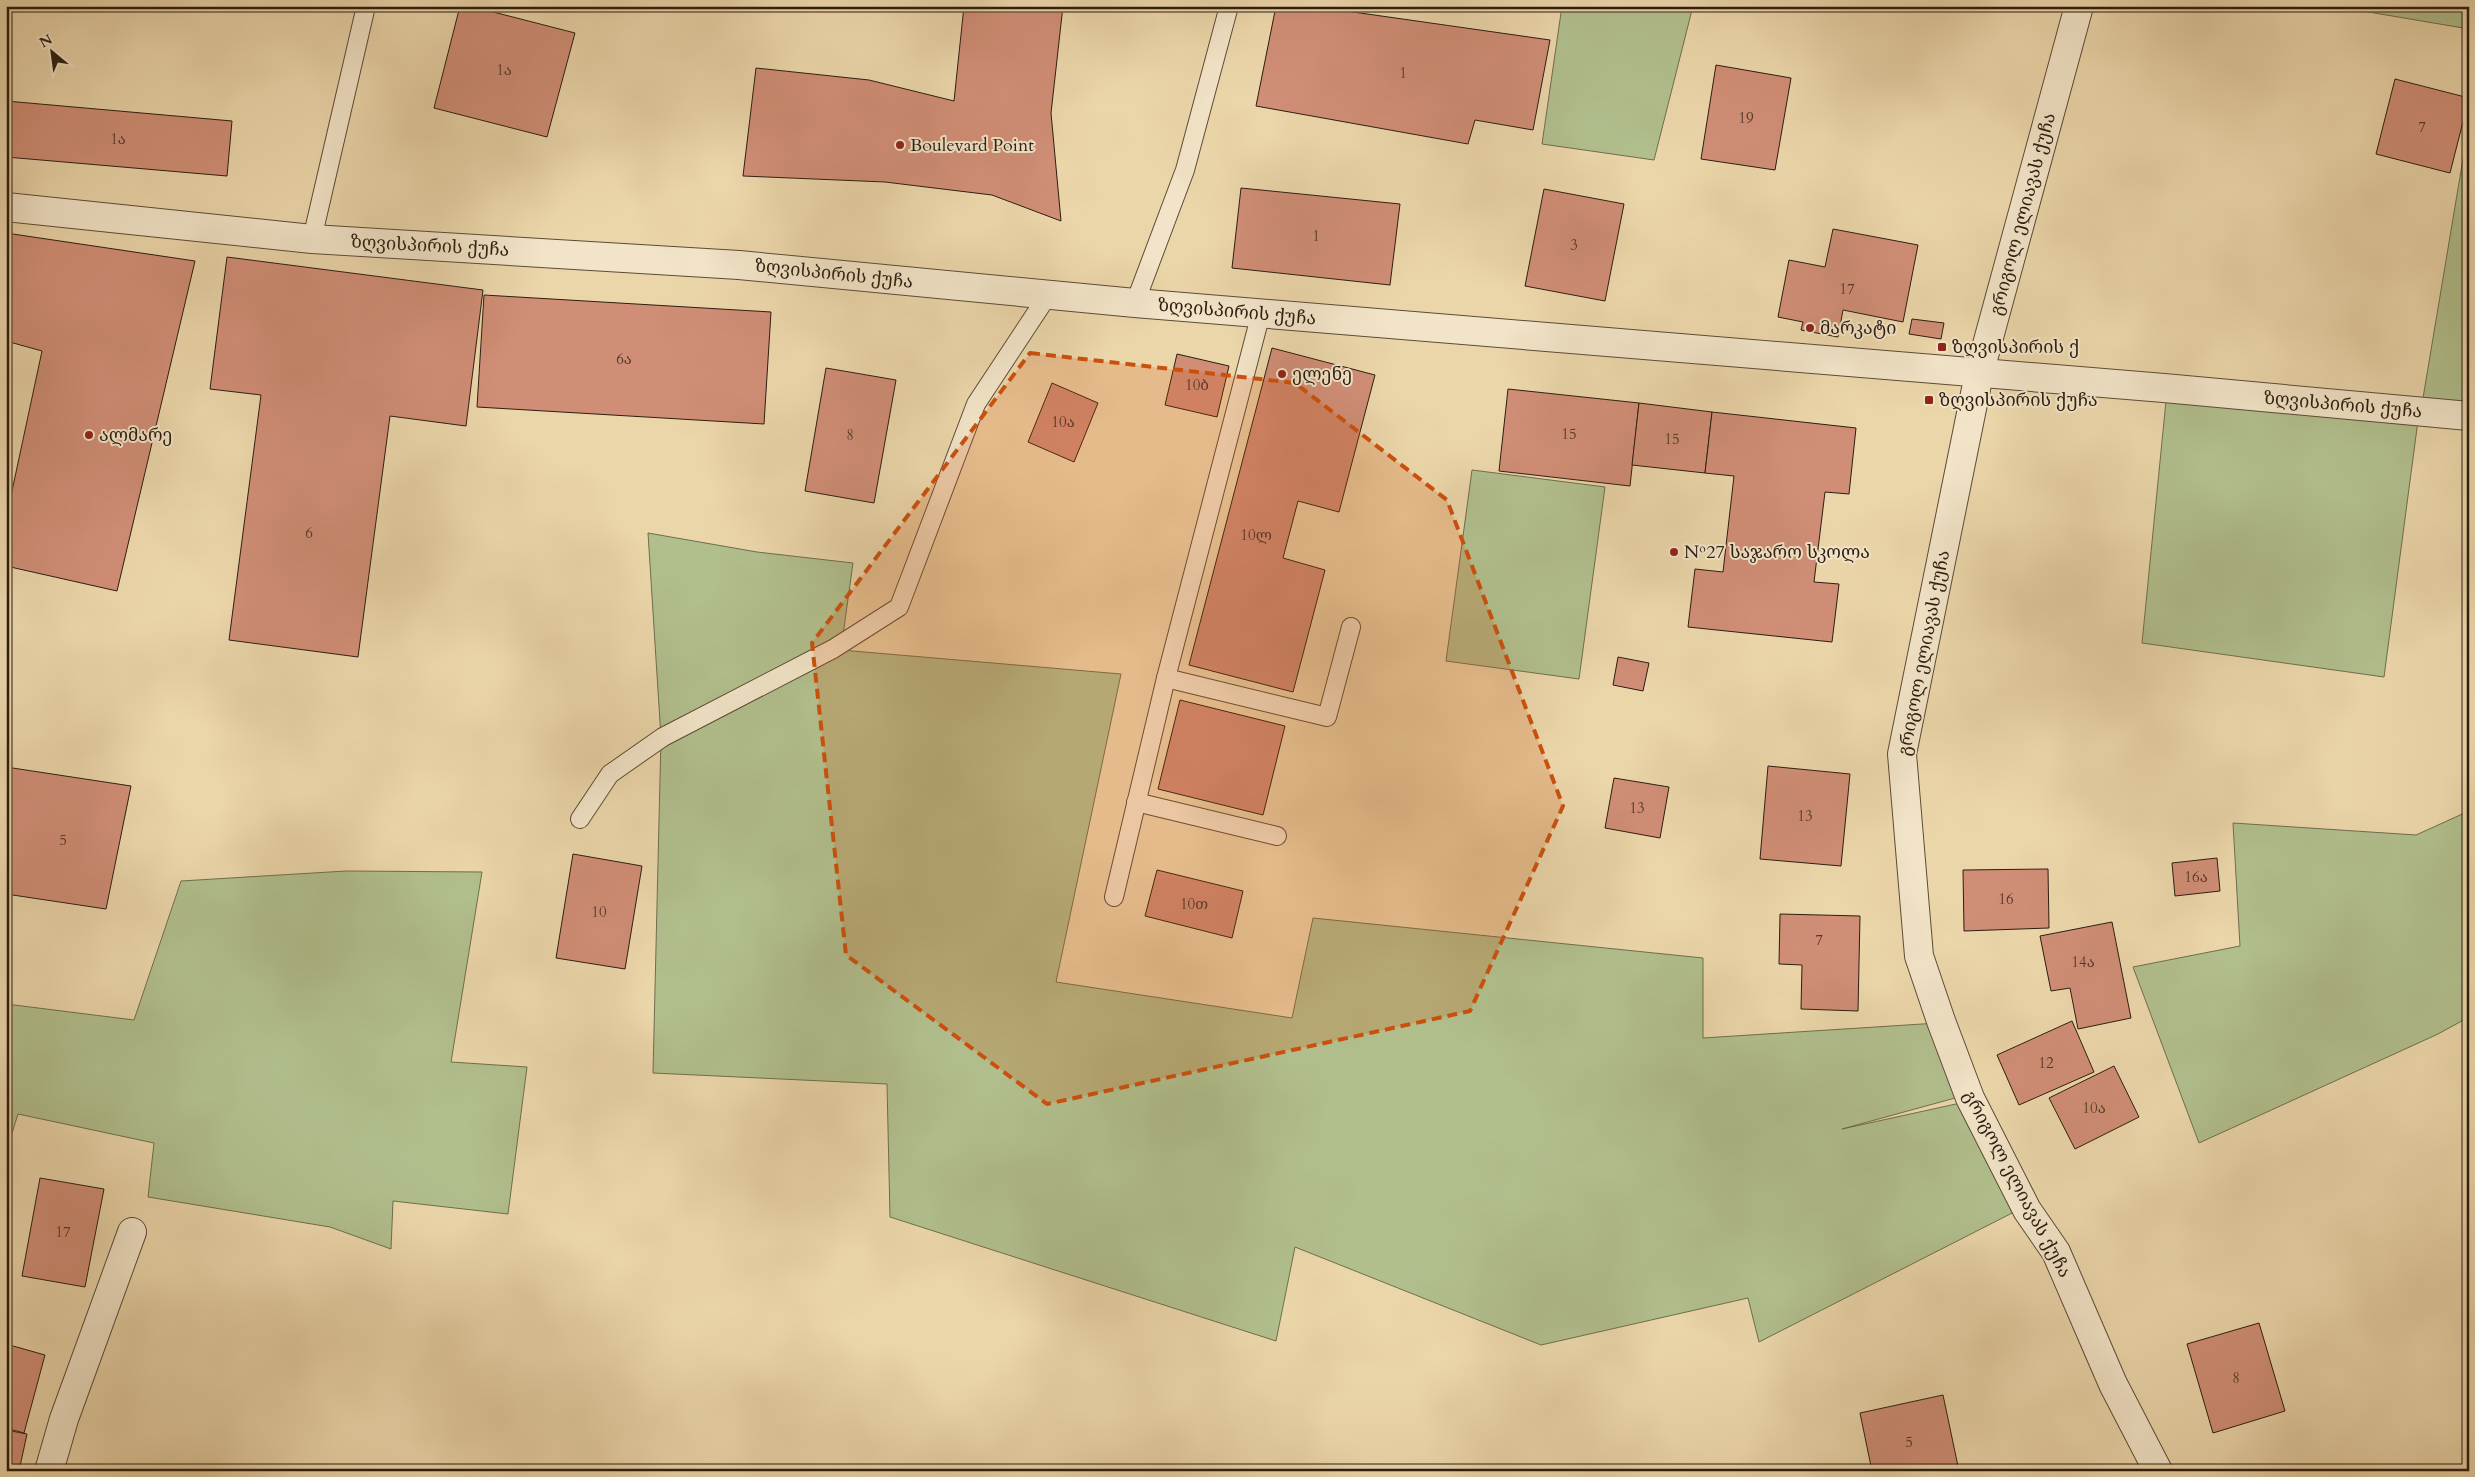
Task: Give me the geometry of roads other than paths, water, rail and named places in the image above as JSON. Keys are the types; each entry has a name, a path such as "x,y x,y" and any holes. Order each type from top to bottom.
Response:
{"street":[{"name":"გრიგოლ ელიავას ქუჩა","path":"2079,6 1979,374 1902,754 1919,956 1970,1098 2027,1210 2056,1252 2113,1384 2158,1471"},
{"name":"ზღვისპირის ქუჩა","path":"6,207 312,239 740,264 1135,303 2164,388 2469,416"},
{"path":"49,1471 64,1419 132,1232"}],"lane":[{"path":"312,239 366,6"},
{"path":"1135,303 1185,170 1229,6"},
{"path":"580,819 610,774 663,737 833,649 899,607 976,404 1048,294"},
{"path":"1114,897 1166,678 1261,313"},
{"path":"1166,678 1327,717 1351,627"},
{"path":"1136,802 1277,836"}],"place":[{"name":"Boulevard Point","path":"900,145"},
{"name":"მარკატი","path":"1810,328"},
{"name":"ზღვისპირის ქ","path":"1942,347"},
{"name":"ელენე","path":"1282,374"},
{"name":"ზღვისპირის ქუჩა","path":"1929,400"},
{"name":"ალმარე","path":"89,435"},
{"name":"№27 საჯარო სკოლა","path":"1674,552"}]}
